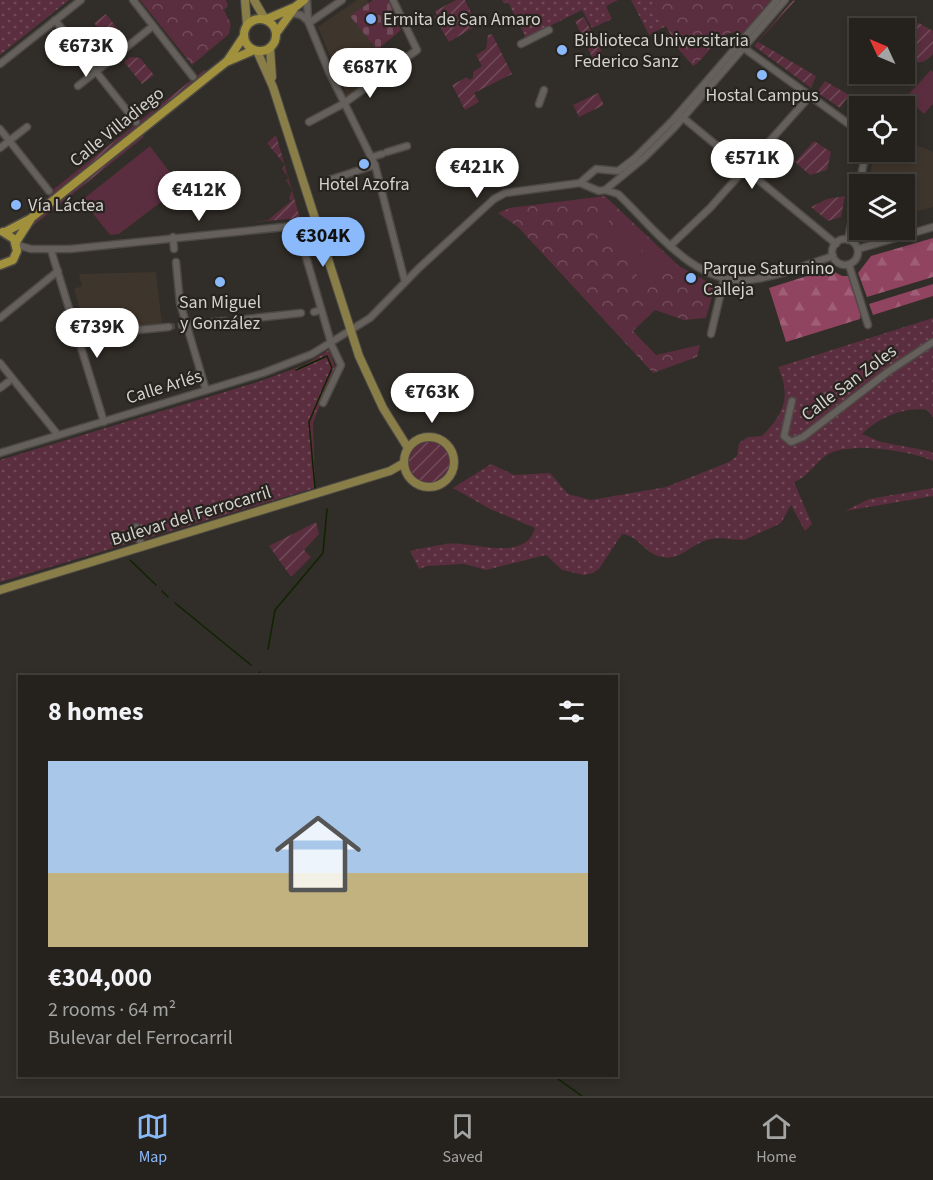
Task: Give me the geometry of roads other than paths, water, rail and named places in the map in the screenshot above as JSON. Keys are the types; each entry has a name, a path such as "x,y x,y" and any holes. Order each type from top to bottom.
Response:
{"highway":[{"path":"293,10 266,19 255,19 247,25 244,36 248,45 256,50 270,48 276,40 277,32 293,10 306,0"},
{"path":"266,19 277,32"},
{"name":"Calle Villadiego","path":"1,232 30,219 226,62 244,36"},
{"name":"Calle Villadiego","path":"226,62 256,50"},
{"name":"Calle Villadiego","path":"17,244 30,219"},
{"path":"0,265 8,263 16,256 17,244 1,232"}],"main road":[{"path":"245,0 247,25"},
{"path":"254,0 266,19"},
{"path":"270,48 273,87"},
{"path":"256,50 273,87 350,331 369,382 402,438 410,446"},
{"path":"431,436 444,441 453,453 453,469 445,482 430,487 415,483 405,467 410,446 431,436"},
{"name":"Bulevar del Ferrocarril","path":"0,590 405,467"}],"street":[{"path":"0,64 81,0"},
{"path":"133,0 193,77"},
{"path":"306,0 308,22"},
{"path":"308,22 342,0"},
{"path":"309,122 343,104 417,50 393,0"},
{"path":"605,190 644,158 741,47 777,0"},
{"path":"580,183 598,168 618,171 625,167 681,116 698,91 785,0"},
{"path":"293,10 308,22 343,104 372,157 405,282"},
{"path":"55,20 136,122"},
{"path":"78,86 153,26"},
{"path":"521,44 549,30"},
{"path":"741,47 849,124"},
{"path":"539,104 544,90"},
{"path":"671,245 710,208 810,96"},
{"path":"681,116 836,244"},
{"path":"0,148 27,126"},
{"path":"0,129 49,191"},
{"path":"372,157 407,146"},
{"path":"848,240 864,162"},
{"path":"329,180 375,165"},
{"path":"610,171 618,194 693,266 724,279 762,278 833,256"},
{"path":"590,177 593,188"},
{"path":"580,183 618,194"},
{"name":"Calle Arlés","path":"1,451 104,422 294,362 370,318 405,282 499,196 580,183"},
{"path":"17,244 31,249 51,250 294,226 299,233 333,341 332,346 340,365 323,403"},
{"path":"858,249 933,227"},
{"path":"173,237 174,249"},
{"path":"836,244 848,240"},
{"path":"848,240 858,249"},
{"path":"833,256 836,244"},
{"path":"16,256 31,249"},
{"path":"0,318 57,268 58,255 65,249"},
{"path":"833,256 839,264 849,265 857,258 858,249"},
{"path":"51,250 104,422"},
{"path":"176,262 184,325 206,390"},
{"path":"849,265 868,325"},
{"path":"711,334 724,279"},
{"path":"237,320 301,313"},
{"path":"184,325 225,321"},
{"path":"86,335 169,327"},
{"name":"Calle San Zoles","path":"792,401 784,436 791,442 803,437 896,365 933,342"},
{"path":"0,363 58,435"},
{"path":"0,388 8,382"},
{"path":"136,527 142,546"}],"waterway":[{"path":"296,370 327,356 332,368 309,422 315,488"},
{"path":"268,649 275,610 323,553 327,509"},
{"path":"130,560 156,585"},
{"path":"162,591 168,597"},
{"path":"175,603 251,665"},
{"path":"555,1077 582,1096"}],"tunnel":[{"path":"169,327 182,325"}],"place":[{"name":"Ermita de San Amaro","path":"371,19"},
{"name":"Biblioteca Universitaria Federico Sanz","path":"562,50"},
{"name":"Hostal Campus","path":"762,75"},
{"name":"Hotel Azofra","path":"364,164"},
{"name":"Vía Láctea","path":"16,205"},
{"name":"Parque Saturnino Calleja","path":"691,278"},
{"name":"San Miguel y González","path":"220,282"}]}
